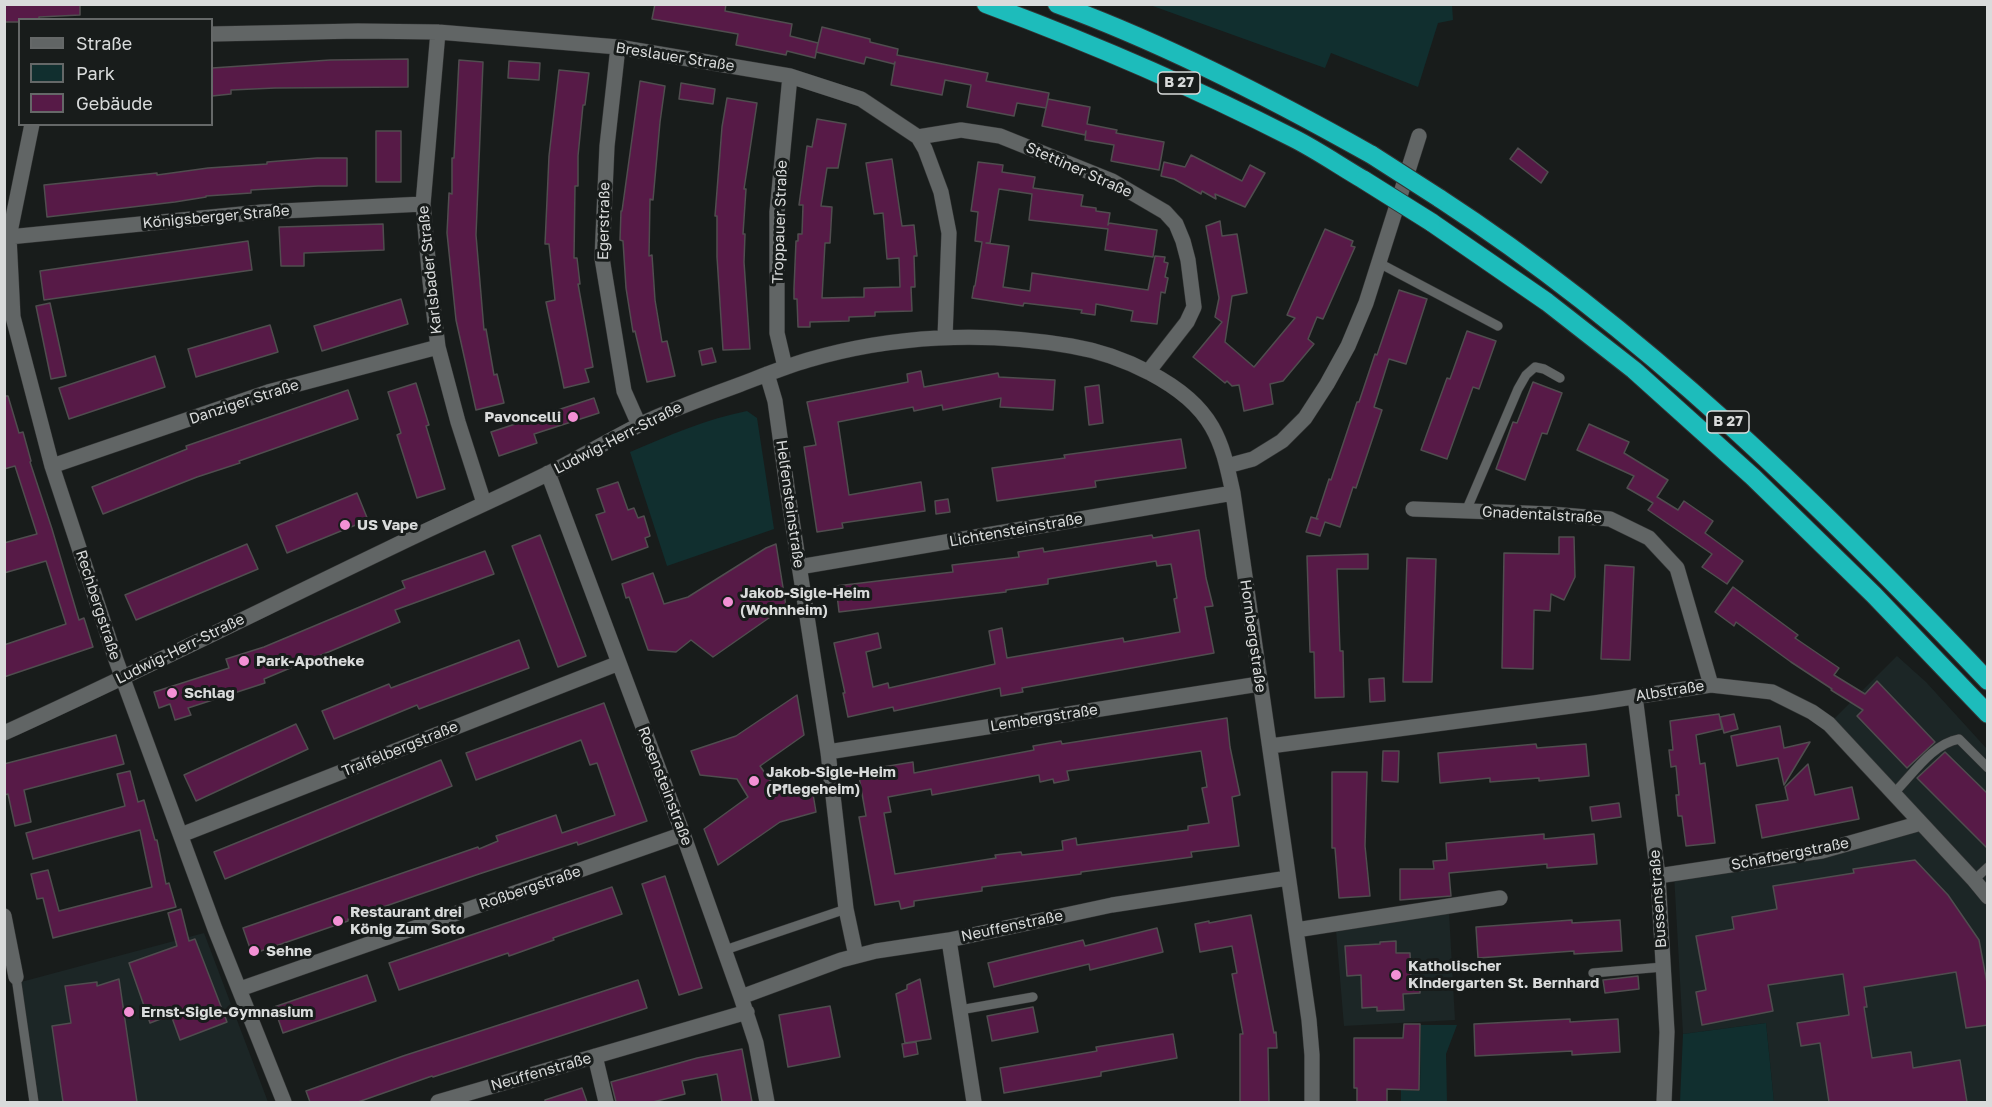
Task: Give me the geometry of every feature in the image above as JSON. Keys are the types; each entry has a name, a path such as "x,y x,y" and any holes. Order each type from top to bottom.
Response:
{"highway":[{"name":"B 27","path":"986,4 1072,36 1195,90 1295,139 1431,222 1547,302 1642,377 1761,485 1874,595 1988,714"},
{"name":"B 27","path":"1056,4 1208,68 1304,116 1372,155 1439,198 1564,285 1635,341 1767,458 1886,575 1988,681"}],"street":[{"name":"Breslauer Straße","path":"213,34 438,32 618,47 790,76 861,99 918,137"},
{"name":"Karlsbader Straße","path":"438,32 423,204 438,347 484,503"},
{"name":"Egerstraße","path":"618,47 607,146 602,258 624,391 639,425"},
{"name":"Troppauer Straße","path":"785,367 777,333 777,212 790,76"},
{"name":"Rechbergstraße","path":"32,126 9,237 12,317 52,466 122,678 215,929 284,1102"},
{"name":"Stettiner Straße","path":"918,137 961,130 1000,136 1112,181 1165,212 1176,224 1183,240 1190,271 1194,307 1186,322 1148,372"},
{"path":"1227,466 1265,454 1282,441 1305,418 1327,384 1348,346 1366,303 1419,136"},
{"path":"918,137 926,149 941,192 949,233 945,337"},
{"name":"Königsberger Straße","path":"9,237 262,212 423,204"},
{"name":"Ludwig-Herr-Straße","path":"4,732 122,678 548,473 639,425 785,367 843,351 945,337 985,336 1084,348 1110,355 1148,372 1176,390 1200,411 1212,426 1227,466"},
{"name":"Danziger Straße","path":"52,466 268,392 438,347"},
{"name":"Helfensteinstraße","path":"767,374 774,394 828,752 846,909 856,956"},
{"name":"Hornbergstraße","path":"1227,466 1233,493 1309,1020 1312,1102"},
{"name":"Rosensteinstraße","path":"548,473 684,834 744,1004 756,1043 767,1102"},
{"name":"Lichtensteinstraße","path":"799,567 1233,493"},
{"name":"Gnadentalstraße","path":"1413,509 1551,514 1610,519 1649,538 1677,568 1711,685"},
{"name":"Traifelbergstraße","path":"181,836 619,663"},
{"name":"Lembergstraße","path":"828,752 1259,684"},
{"name":"Albstraße","path":"1270,746 1711,685 1772,692 1812,712 1829,724 1988,897"},
{"name":"Bussenstraße","path":"1635,696 1658,876 1667,1032 1664,1102"},
{"name":"Schafbergstraße","path":"1658,876 1822,851 1921,823"},
{"name":"Roßbergstraße","path":"240,989 684,834"},
{"name":"Neuffenstraße","path":"438,1102 456,1100 595,1056 744,1004 856,956 949,940 1112,905 1288,878"},
{"path":"1296,930 1500,898"},
{"path":"4,916 16,977"},
{"path":"949,940 974,1102"},
{"path":"595,1056 606,1102"}],"lane":[{"path":"1379,262 1498,326"},
{"path":"1466,511 1505,418 1526,375 1535,367 1560,378"},
{"path":"1894,794 1938,747 1950,741 1959,739 1988,768"},
{"path":"1974,880 1988,867"},
{"path":"725,950 846,909"},
{"path":"1593,973 1663,967"},
{"path":"16,977 34,1102"},
{"path":"960,1010 1033,997"}],"shaded area":[{"path":"1897,656 1926,682 1987,749 1987,1102 1774,1102 1766,1023 1683,1034 1674,874 1921,823 1829,724"},
{"name":"Katholischer Kindergarten St. Bernhard","path":"1449,912 1455,1020 1344,1026 1336,930"},
{"name":"Ernst-Sigle-Gymnasium","path":"204,933 268,1102 39,1102 21,982"}],"green space":[{"path":"1150,5 1452,5 1453,20 1438,23 1418,87 1331,53 1325,68"},
{"path":"747,411 757,418 774,529 667,566 630,452 702,423"},
{"path":"1766,1023 1774,1102 1680,1102 1683,1034"},
{"path":"1421,1025 1457,1025 1446,1054 1447,1102 1401,1102 1401,1090 1420,1091"}],"building":[{"path":"4,4 80,4 80,15 18,18 18,22 4,22"},
{"path":"655,4 726,4 725,11 792,24 790,36 818,43 815,58 787,51 786,55 736,45 738,34 652,19"},
{"path":"822,27 870,39 870,42 898,49 897,55 988,73 986,81 1049,93 1046,108 1017,103 1014,116 967,107 971,85 945,80 942,95 891,85 895,62 894,64 866,57 864,64 816,52"},
{"path":"408,59 408,87 231,90 231,94 213,96 213,68 330,60"},
{"path":"459,60 483,62 476,235 484,330 486,329 494,375 497,374 504,403 476,410 456,320 447,233 449,193 452,194 452,158 454,158"},
{"path":"509,61 540,63 539,80 508,78"},
{"path":"559,70 589,73 578,156 578,186 575,186 574,258 577,258 580,284 578,284 593,367 585,369 589,382 564,388 546,302 555,300 549,244 545,244 549,156"},
{"path":"640,81 665,86 653,200 650,199 649,256 652,255 655,300 662,342 667,341 675,376 647,382 635,331 633,332 626,288 623,241 620,240 621,211"},
{"path":"681,83 715,89 713,104 679,99"},
{"path":"727,98 757,103 744,189 746,189 744,262 750,349 723,350 717,257 717,216 715,216 722,127"},
{"path":"1048,99 1090,107 1087,124 1117,130 1116,133 1164,142 1159,170 1111,161 1114,145 1085,140 1086,131 1085,135 1042,126"},
{"path":"817,119 846,124 838,168 827,168 821,206 832,207 830,243 825,243 822,298 864,297 864,288 900,287 899,258 887,259 883,213 874,214 866,163 892,159 902,226 914,225 917,256 914,256 915,287 911,287 912,311 875,312 875,316 849,317 849,321 810,322 810,327 798,327 797,299 794,299 794,288 796,241 798,241 798,234 802,234 803,205 799,205 807,146 812,147"},
{"path":"376,131 401,131 401,182 376,182"},
{"path":"1518,148 1548,172 1541,183 1510,159"},
{"path":"1191,155 1242,181 1250,165 1265,173 1245,207 1215,194 1216,199 1202,191 1201,194 1174,179 1161,176 1164,162 1185,167"},
{"path":"317,158 347,158 347,186 251,190 251,193 206,196 175,202 47,217 44,185"},
{"path":"978,162 1003,165 1002,172 1035,177 1033,188 1083,195 1081,206 1110,213 1108,225 1109,223 1157,230 1153,257 1105,250 1108,229 1029,220 1032,194 999,189 990,243 986,243 1009,246 1003,287 1030,291 1032,273 1148,290 1155,256 1165,257 1164,262 1168,263 1165,277 1168,278 1165,293 1161,292 1157,324 1131,321 1133,311 1096,304 1095,315 1081,313 1082,310 1024,303 1023,306 972,298 982,242 975,241 978,212 971,211"},
{"path":"1220,221 1222,236 1237,234 1247,293 1232,296 1225,342 1254,367 1295,318 1287,315 1325,229 1353,241 1351,246 1355,247 1323,319 1317,317 1308,339 1314,344 1283,381 1270,384 1273,404 1244,411 1239,385 1232,386 1227,381 1225,383 1193,357 1222,322 1215,317 1219,298 1206,226"},
{"path":"383,224 384,250 304,253 304,266 281,266 279,227"},
{"path":"248,241 252,270 44,300 40,271"},
{"path":"1399,290 1427,299 1406,364 1389,359 1374,407 1382,410 1356,488 1353,487 1340,527 1325,522 1320,536 1306,532 1311,517 1316,518"},
{"path":"401,299 408,324 322,351 314,326"},
{"path":"50,303 66,376 51,379 36,306"},
{"path":"270,325 278,352 196,377 188,349"},
{"path":"1467,331 1496,341 1479,389 1473,387 1447,459 1421,450"},
{"path":"712,348 716,362 702,365 699,351"},
{"path":"155,356 165,387 69,419 59,388"},
{"path":"921,371 924,387 998,373 999,377 1055,380 1053,410 1000,407 1001,398 943,410 942,405 914,411 913,407 838,422 849,495 921,482 925,511 842,523 843,528 817,532 804,447 816,445 807,402 908,382 907,374"},
{"path":"1533,382 1562,393 1547,434 1542,433 1525,480 1496,469 1513,422 1517,423"},
{"path":"416,383 445,489 417,498 397,435 401,433 388,392"},
{"path":"1099,385 1103,423 1089,425 1085,387"},
{"path":"348,390 358,419 239,461 240,463 197,477 103,514 92,487 187,449 186,446"},
{"path":"4,396 8,396 19,433 23,432 30,462 79,620 84,618 93,647 4,677 4,645 66,624 46,561 4,573 4,543 37,534 15,466 4,469"},
{"path":"594,398 599,413 534,434 537,443 499,456 491,432"},
{"path":"1589,424 1629,442 1624,453 1668,480 1657,497 1678,510 1684,501 1713,521 1705,533 1743,561 1727,584 1702,567 1712,554 1648,510 1653,503 1627,488 1634,476 1577,450"},
{"path":"1181,439 1186,468 1095,481 1096,487 997,501 992,468 1065,458 1064,455"},
{"path":"618,482 628,510 634,508 638,518 644,516 650,536 645,538 648,547 612,560 596,515 605,512 597,489"},
{"path":"357,493 368,520 287,553 276,526"},
{"path":"948,499 950,512 936,514 935,501"},
{"path":"1199,530 1206,578 1213,606 1205,607 1214,653 1022,688 1023,692 1001,696 1000,688 894,711 893,707 848,717 834,643 878,633 881,648 866,652 873,687 888,683 889,688 995,664 989,631 1002,628 1007,658 1123,638 1124,642 1180,632 1174,599 1177,598 1171,564 1157,566 1156,561 1048,579 1048,584 1006,590 1006,592 839,612 836,586 953,572 952,565 1019,557 1018,552 1043,548 1044,552"},
{"path":"540,535 586,656 558,667 512,546"},
{"path":"1559,537 1574,537 1575,577 1564,600 1551,594 1550,611 1534,610 1533,669 1502,668 1504,553 1559,554"},
{"path":"247,544 258,569 136,620 125,595"},
{"name":"Jakob-Sigle-Heim (Wohnheim)","path":"776,544 786,606 713,657 691,640 676,652 648,650 622,584 653,573 664,604 688,597"},
{"path":"485,551 494,574 395,610 400,622 264,679 265,683 188,708 191,715 175,720 170,704 159,708 154,692 229,668 226,659 264,647 405,588 402,581"},
{"path":"1368,554 1368,569 1337,569 1344,697 1315,698 1314,652 1310,652 1307,556"},
{"path":"1407,558 1436,559 1432,682 1403,682"},
{"path":"1605,565 1634,567 1630,660 1601,659"},
{"path":"1733,587 1798,635 1795,638 1839,668 1834,675 1865,694 1877,681 1935,742 1907,768 1857,716 1863,710 1736,622 1734,626 1715,612"},
{"path":"519,640 529,668 419,709 417,705 334,739 322,711 389,684 391,688"},
{"path":"1384,678 1385,701 1370,702 1369,679"},
{"name":"Jakob-Sigle-Heim (Pflegeheim)","path":"797,695 804,735 760,766 772,783 812,788 816,812 780,822 718,865 704,829 748,797 737,779 700,775 691,751 736,736"},
{"path":"604,703 647,821 578,845 577,842 479,874 252,954 243,928 478,847 479,849 498,841 496,836 556,815 562,833 615,815 597,763 590,765 581,740 476,780 466,753"},
{"path":"1719,714 1722,729 1696,735 1700,764 1705,763 1715,843 1686,846 1682,816 1678,816 1676,795 1679,795 1676,766 1671,767 1669,750 1673,750 1670,721"},
{"path":"1734,714 1738,729 1724,733 1720,717"},
{"path":"1227,718 1230,747 1240,795 1232,797 1239,846 1191,852 1192,857 982,887 982,891 914,901 914,906 901,909 899,901 875,905 859,817 866,816 858,771 913,762 914,773 1034,750 1033,746 1061,741 1062,744","holes":["1201,751 1207,787 1202,788 1209,823 1188,826 1188,830 1077,845 1076,838 1062,841 1063,850 1022,855 1021,852 995,855 996,858 895,874 884,813 891,812 888,797 931,789 932,795 1039,775 1040,782 1053,779 1054,783 1069,780 1067,771"]},
{"path":"296,724 308,749 196,801 184,775"},
{"path":"1780,726 1784,748 1810,742 1784,785 1778,758 1737,766 1731,736"},
{"path":"116,735 124,764 24,790 31,822 15,826 8,794 4,795 4,764"},
{"path":"1536,744 1537,748 1586,744 1589,776 1539,781 1539,778 1490,782 1490,778 1440,783 1438,753"},
{"path":"1383,751 1399,751 1398,782 1382,781"},
{"path":"1945,752 1988,794 1988,849 1917,778"},
{"path":"441,760 452,786 225,879 214,852"},
{"path":"1808,764 1815,795 1852,787 1859,819 1762,838 1756,805 1788,800 1785,787"},
{"path":"130,771 138,802 144,800 155,840 157,840 166,884 169,883 176,907 53,938 43,898 37,899 31,874 48,870 59,911 152,887 140,830 33,859 26,833 125,806 117,774"},
{"path":"1332,772 1367,772 1365,846 1370,896 1339,898 1335,848 1332,848"},
{"path":"1619,803 1621,817 1592,821 1590,807"},
{"path":"1544,834 1544,839 1594,834 1597,864 1547,868 1547,864 1449,873 1451,896 1400,900 1400,869 1434,869 1433,861 1447,860 1446,843"},
{"path":"1915,860 1948,895 1979,940 1988,988 1988,1025 1966,1028 1956,972 1864,987 1867,1007 1864,1007 1872,1058 1911,1052 1913,1068 1960,1060 1967,1102 1829,1102 1820,1043 1801,1046 1797,1023 1849,1015 1843,974 1768,985 1773,1011 1702,1025 1696,992 1706,990 1696,936 1734,929 1732,917 1777,909 1773,886 1854,873 1853,869"},
{"path":"665,876 702,988 679,995 642,884"},
{"path":"612,887 622,914 509,956 508,953 399,990 389,963"},
{"path":"181,909 189,941 195,939 227,1022 180,1040 171,1015 150,1023 129,963 177,946 168,913"},
{"path":"1251,915 1274,1033 1276,1032 1277,1048 1268,1048 1269,1102 1240,1102 1240,1034 1243,1034 1232,974 1237,973 1232,946 1200,952 1195,924"},
{"path":"1572,920 1572,923 1620,920 1622,951 1574,954 1574,951 1478,958 1476,927"},
{"path":"1157,928 1163,952 1090,970 1089,964 994,987 988,963 1083,940 1085,946"},
{"path":"1396,941 1396,953 1410,953 1411,980 1420,980 1420,993 1403,994 1404,1010 1377,1011 1377,1007 1362,1008 1361,975 1347,976 1345,946"},
{"path":"367,975 376,1001 283,1033 274,1007"},
{"path":"1638,976 1639,989 1605,993 1603,980"},
{"path":"119,979 137,1102 63,1102 52,1026 71,1023 65,986 97,982 97,986"},
{"path":"920,979 931,1039 905,1043 896,994 907,989 907,985"},
{"path":"638,980 647,1008 432,1076 358,1102 310,1102 306,1091 403,1056"},
{"path":"830,1006 840,1057 788,1067 779,1015"},
{"path":"1033,1007 1038,1032 992,1041 987,1016"},
{"path":"1570,1019 1570,1022 1618,1019 1620,1052 1572,1055 1572,1051 1475,1056 1474,1024"},
{"path":"1404,1024 1420,1024 1419,1090 1387,1089 1387,1102 1357,1102 1357,1088 1354,1088 1354,1038 1403,1038"},
{"path":"1173,1034 1177,1058 1101,1072 1101,1076 1004,1093 1000,1068 1097,1051 1096,1047"},
{"path":"916,1042 918,1054 904,1057 902,1044"},
{"path":"742,1049 752,1102 722,1102 717,1074 682,1081 685,1094 653,1102 616,1102 611,1082 697,1058"},
{"path":"582,1088 587,1102 545,1102 545,1100"}],"place":[{"name":"Pavoncelli","path":"573,417"},
{"name":"US Vape","path":"345,525"},
{"name":"Jakob-Sigle-Heim (Wohnheim)","path":"728,602"},
{"name":"Park-Apotheke","path":"244,661"},
{"name":"Schlag","path":"172,693"},
{"name":"Jakob-Sigle-Heim (Pflegeheim)","path":"754,781"},
{"name":"Restaurant drei König Zum Soto","path":"338,921"},
{"name":"Sehne","path":"254,951"},
{"name":"Katholischer Kindergarten St. Bernhard","path":"1396,975"},
{"name":"Ernst-Sigle-Gymnasium","path":"129,1012"}]}
